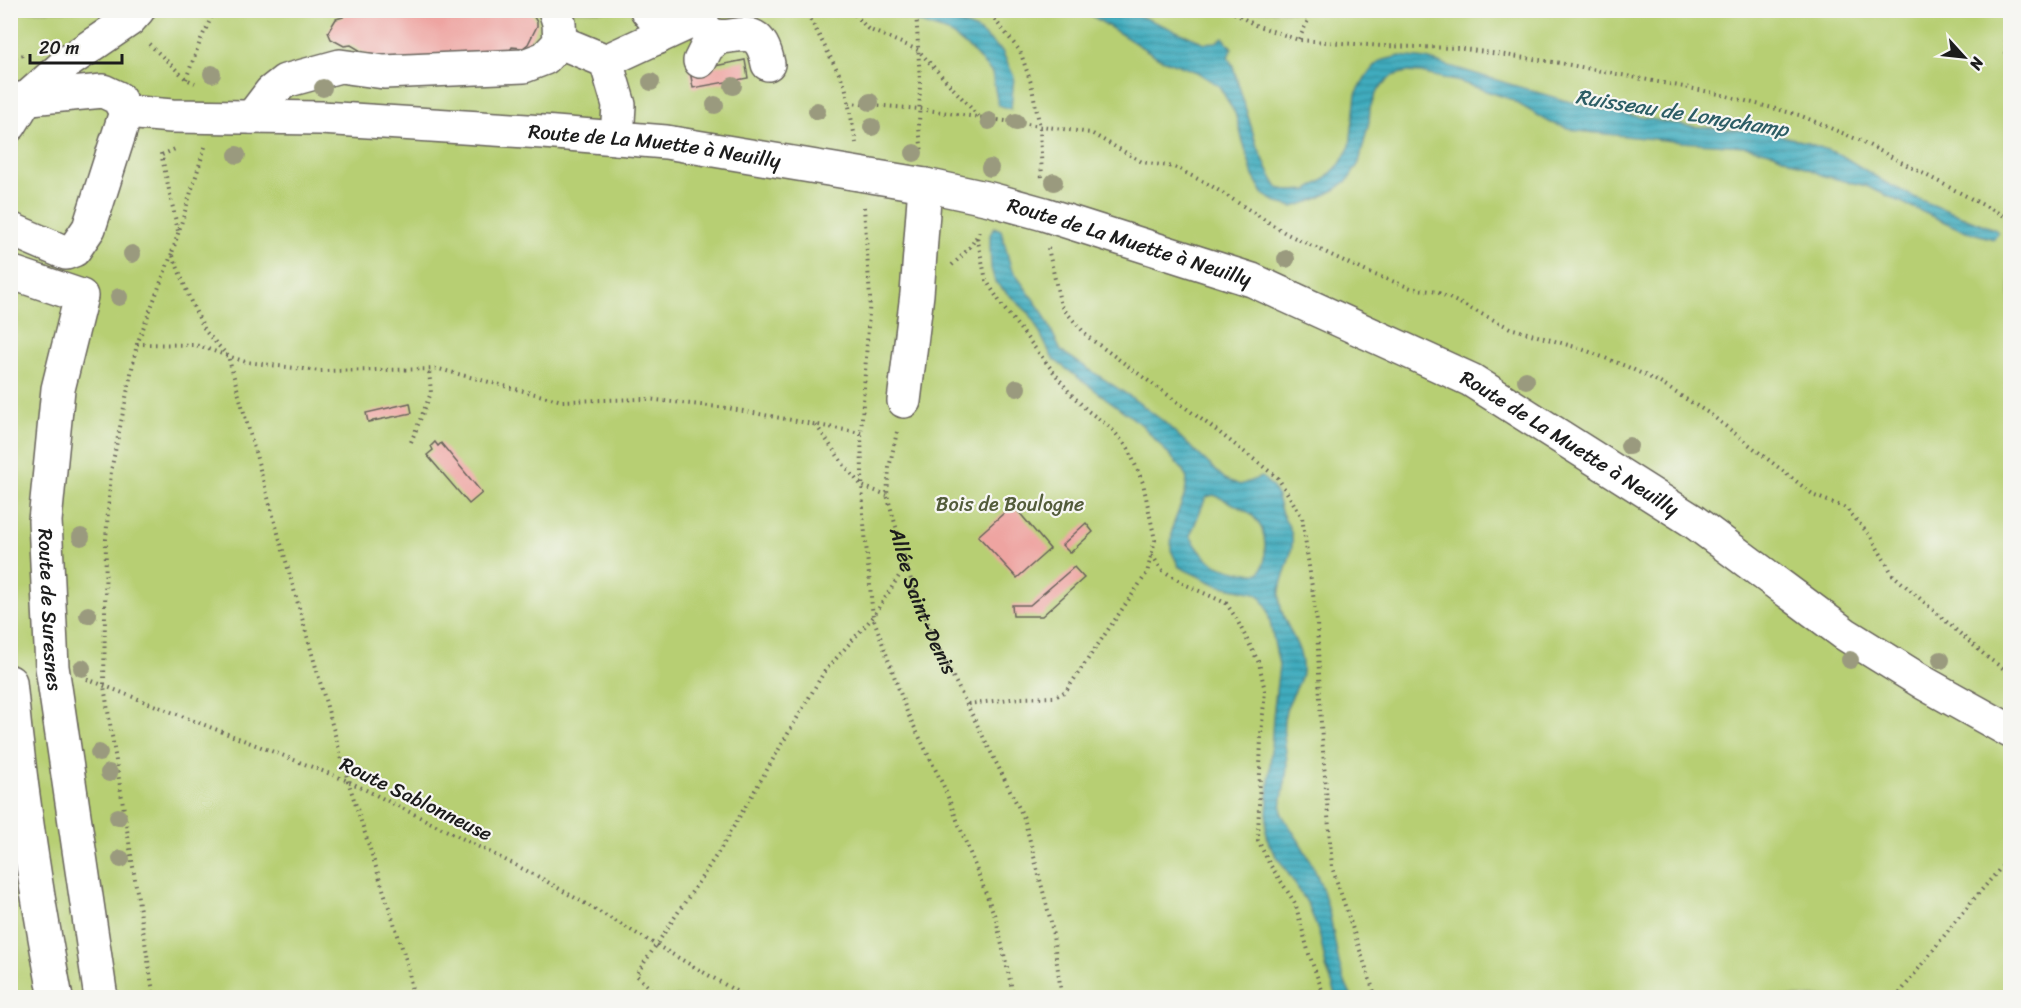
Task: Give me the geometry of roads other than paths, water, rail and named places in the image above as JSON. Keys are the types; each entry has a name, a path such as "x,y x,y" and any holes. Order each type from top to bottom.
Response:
{"street":[{"path":"16,108 69,61 129,20 140,23"},
{"path":"606,61 652,24 706,32 743,33 757,39 766,50 768,64"},
{"path":"252,117 271,92 285,81 340,66 384,72 524,66 544,58 558,26 606,61 619,105 617,138"},
{"path":"10,229 66,253 74,250 89,228 126,112 118,98 103,91 16,108"},
{"name":"Route de La Muette à Neuilly","path":"126,112 342,119 666,142 925,185 1044,214 1252,280 1471,380 1693,521 1845,634 1924,683 2010,731"},
{"path":"904,400 917,294 925,185"},
{"name":"Route de Suresnes","path":"10,272 81,296 58,389 45,521 52,667 101,998"},
{"path":"10,682 42,925 56,998"}],"water":[{"path":"874,11 929,11 977,30 1002,51 1014,77 1011,109 998,105 992,73 971,50 948,32 890,13"},
{"path":"1084,11 1128,11 1205,43 1216,42 1223,37 1232,48 1228,57 1233,66 1256,143 1278,188 1291,191 1308,190 1324,180 1340,164 1350,146 1356,94 1366,76 1380,61 1400,56 1426,59 1604,110 1686,126 1777,134 1808,143 1841,155 1886,183 1918,199 1998,232 1994,239 1962,230 1866,186 1824,176 1774,153 1745,146 1578,131 1551,123 1510,99 1460,82 1406,72 1392,76 1377,91 1370,108 1359,163 1349,179 1315,200 1293,207 1278,203 1264,195 1253,176 1235,113 1219,86 1197,72 1159,58"},
{"path":"994,227 1001,230 1011,268 1043,313 1061,351 1163,421 1225,479 1240,485 1261,477 1275,492 1292,536 1291,554 1280,590 1281,608 1301,655 1302,664 1301,678 1287,706 1284,718 1287,765 1282,815 1304,850 1326,898 1340,966 1352,997 1337,997 1326,967 1320,936 1308,904 1269,844 1266,831 1273,717 1279,665 1267,608 1261,597 1255,593 1217,585 1179,567 1171,550 1172,528 1185,494 1187,479 1182,469 1142,425 1053,359 1030,314 995,282 991,268 990,235","holes":["1214,495 1248,512 1260,525 1264,534 1265,553 1264,563 1259,573 1232,570 1213,563 1190,536 1206,497"]}],"water label":[{"name":"Ruisseau de Longchamp","path":"1682,113"}],"park label":[{"name":"Bois de Boulogne","path":"1010,504"}]}
